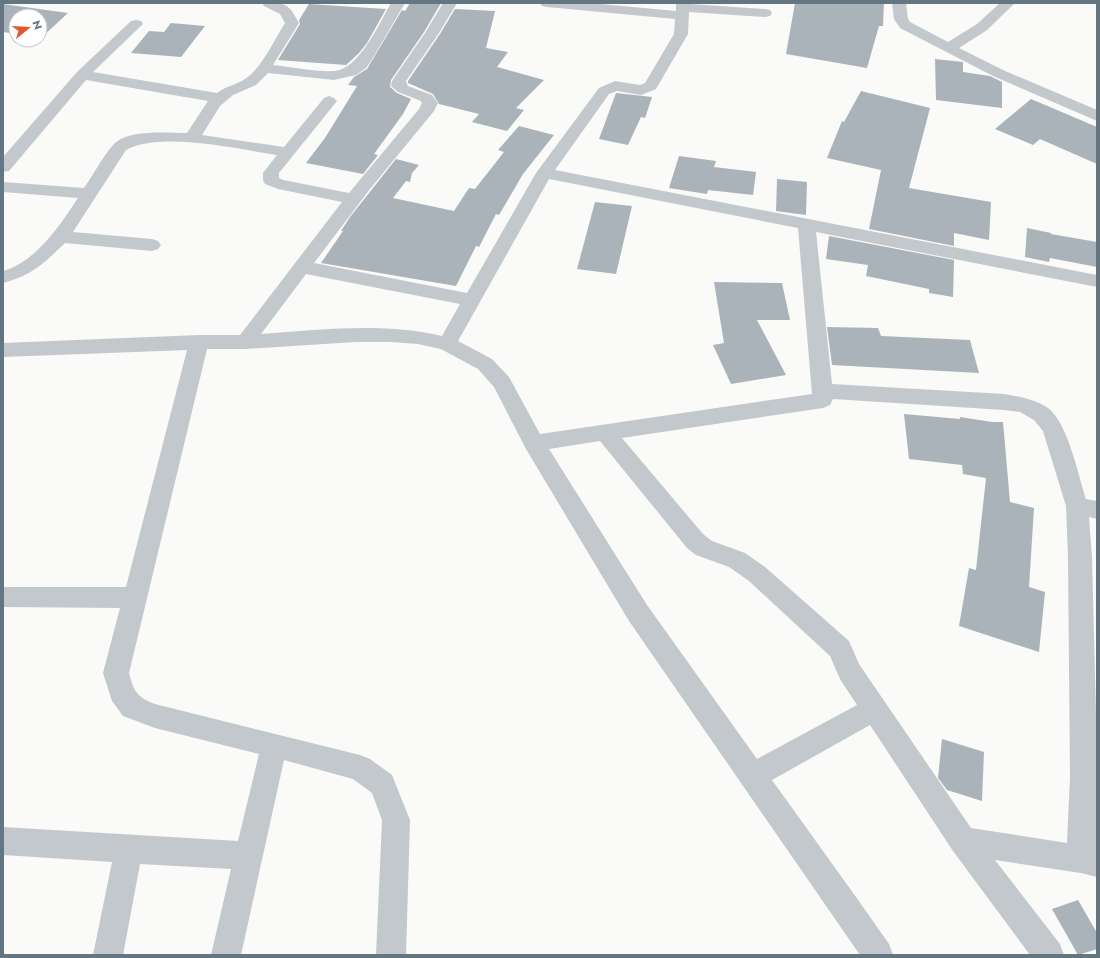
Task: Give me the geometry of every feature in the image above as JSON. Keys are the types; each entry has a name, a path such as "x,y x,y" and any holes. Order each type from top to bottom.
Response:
{"street":[{"path":"192,138 214,103 220,98 251,82 264,68 292,23 286,11 269,3"},
{"path":"264,68 334,76 345,74 357,69 364,61 398,3"},
{"path":"245,342 354,199 426,111 430,103 427,98 403,89 399,86 399,81 432,33 450,3"},
{"path":"547,3 683,8 765,13"},
{"path":"899,3 901,19 905,25 998,73 1097,116"},
{"path":"948,48 982,27 1008,3"},
{"path":"447,344 544,173 604,90 615,86 641,90 651,86 681,34 683,8"},
{"path":"3,167 82,75 136,24"},
{"path":"82,75 220,98"},
{"path":"329,101 271,173 271,180 278,184 354,199"},
{"path":"3,277 19,272 32,264 61,237 120,147 128,142 142,139 192,138 287,152"},
{"path":"544,173 1097,281"},
{"path":"3,187 90,194"},
{"path":"534,443 822,400 806,224"},
{"path":"61,237 152,244"},
{"path":"302,267 472,300"},
{"path":"3,350 199,342 245,342 355,335 391,335 418,337 447,344 484,364 502,382 534,443 638,613 878,955"},
{"path":"199,342 116,673 121,693 132,707 155,716 274,744 360,768 382,784 396,820 391,955"},
{"path":"822,391 1024,404 1041,414 1052,428 1087,508 1080,557 1091,779 1089,861 963,841"},
{"path":"605,432 695,541 704,548 737,560 757,574 840,649 849,671 963,841 1050,955"},
{"path":"3,596 27,598 135,597"},
{"path":"753,776 875,709"},
{"path":"226,955 274,744"},
{"path":"3,842 248,856"},
{"path":"108,955 129,849"}],"building":[{"path":"410,3 441,3 424,32 391,80 390,87 397,93 411,99 403,114 374,154 378,155 363,174 306,163 325,138 357,86 348,85 354,77 367,69 402,10 405,11"},
{"path":"795,3 884,3 883,26 879,26 867,68 786,54"},
{"path":"3,4 32,8 8,8 8,33 3,32"},
{"path":"309,4 386,9 367,43 346,65 278,60 300,24 299,20"},
{"path":"455,9 495,11 486,48 508,52 497,67 544,80 516,108 524,110 507,131 472,122 479,114 439,104 433,94 408,83"},
{"path":"48,10 68,13 48,31"},
{"path":"171,23 205,26 181,57 131,53 149,31 164,32"},
{"path":"935,59 963,62 963,72 990,76 1002,82 1002,108 936,100"},
{"path":"861,91 930,108 909,188 991,202 989,240 954,233 954,246 869,229 881,170 827,158 842,121 844,122"},
{"path":"616,93 652,97 645,118 641,117 628,145 599,139"},
{"path":"1031,99 1097,127 1097,164 1040,139 1033,145 995,129"},
{"path":"519,126 554,135 523,174 499,215 496,214 479,247 476,246 456,286 321,263 343,231 341,231 350,217 396,159 419,165 412,173 410,182 406,181 393,198 454,211 469,188 475,189 504,152 498,150"},
{"path":"679,156 716,161 714,167 756,172 753,195 708,190 707,194 669,188"},
{"path":"777,179 807,182 806,215 776,211"},
{"path":"595,202 632,206 616,274 577,269"},
{"path":"1027,228 1097,242 1097,267 1050,258 1049,262 1025,257"},
{"path":"829,236 954,260 953,297 929,293 929,289 866,276 868,265 826,259"},
{"path":"714,282 782,283 790,320 757,320 786,375 731,384 713,345 724,343"},
{"path":"827,327 878,328 881,336 970,340 979,373 832,365"},
{"path":"904,414 960,419 960,417 992,422 1003,422 1010,502 1034,508 1029,587 1045,592 1039,652 959,626 969,568 976,570 986,478 963,474 962,465 909,459"},
{"path":"942,739 984,752 982,801 947,790 938,778"},
{"path":"1078,900 1097,933 1097,949 1078,955 1052,909"}]}
